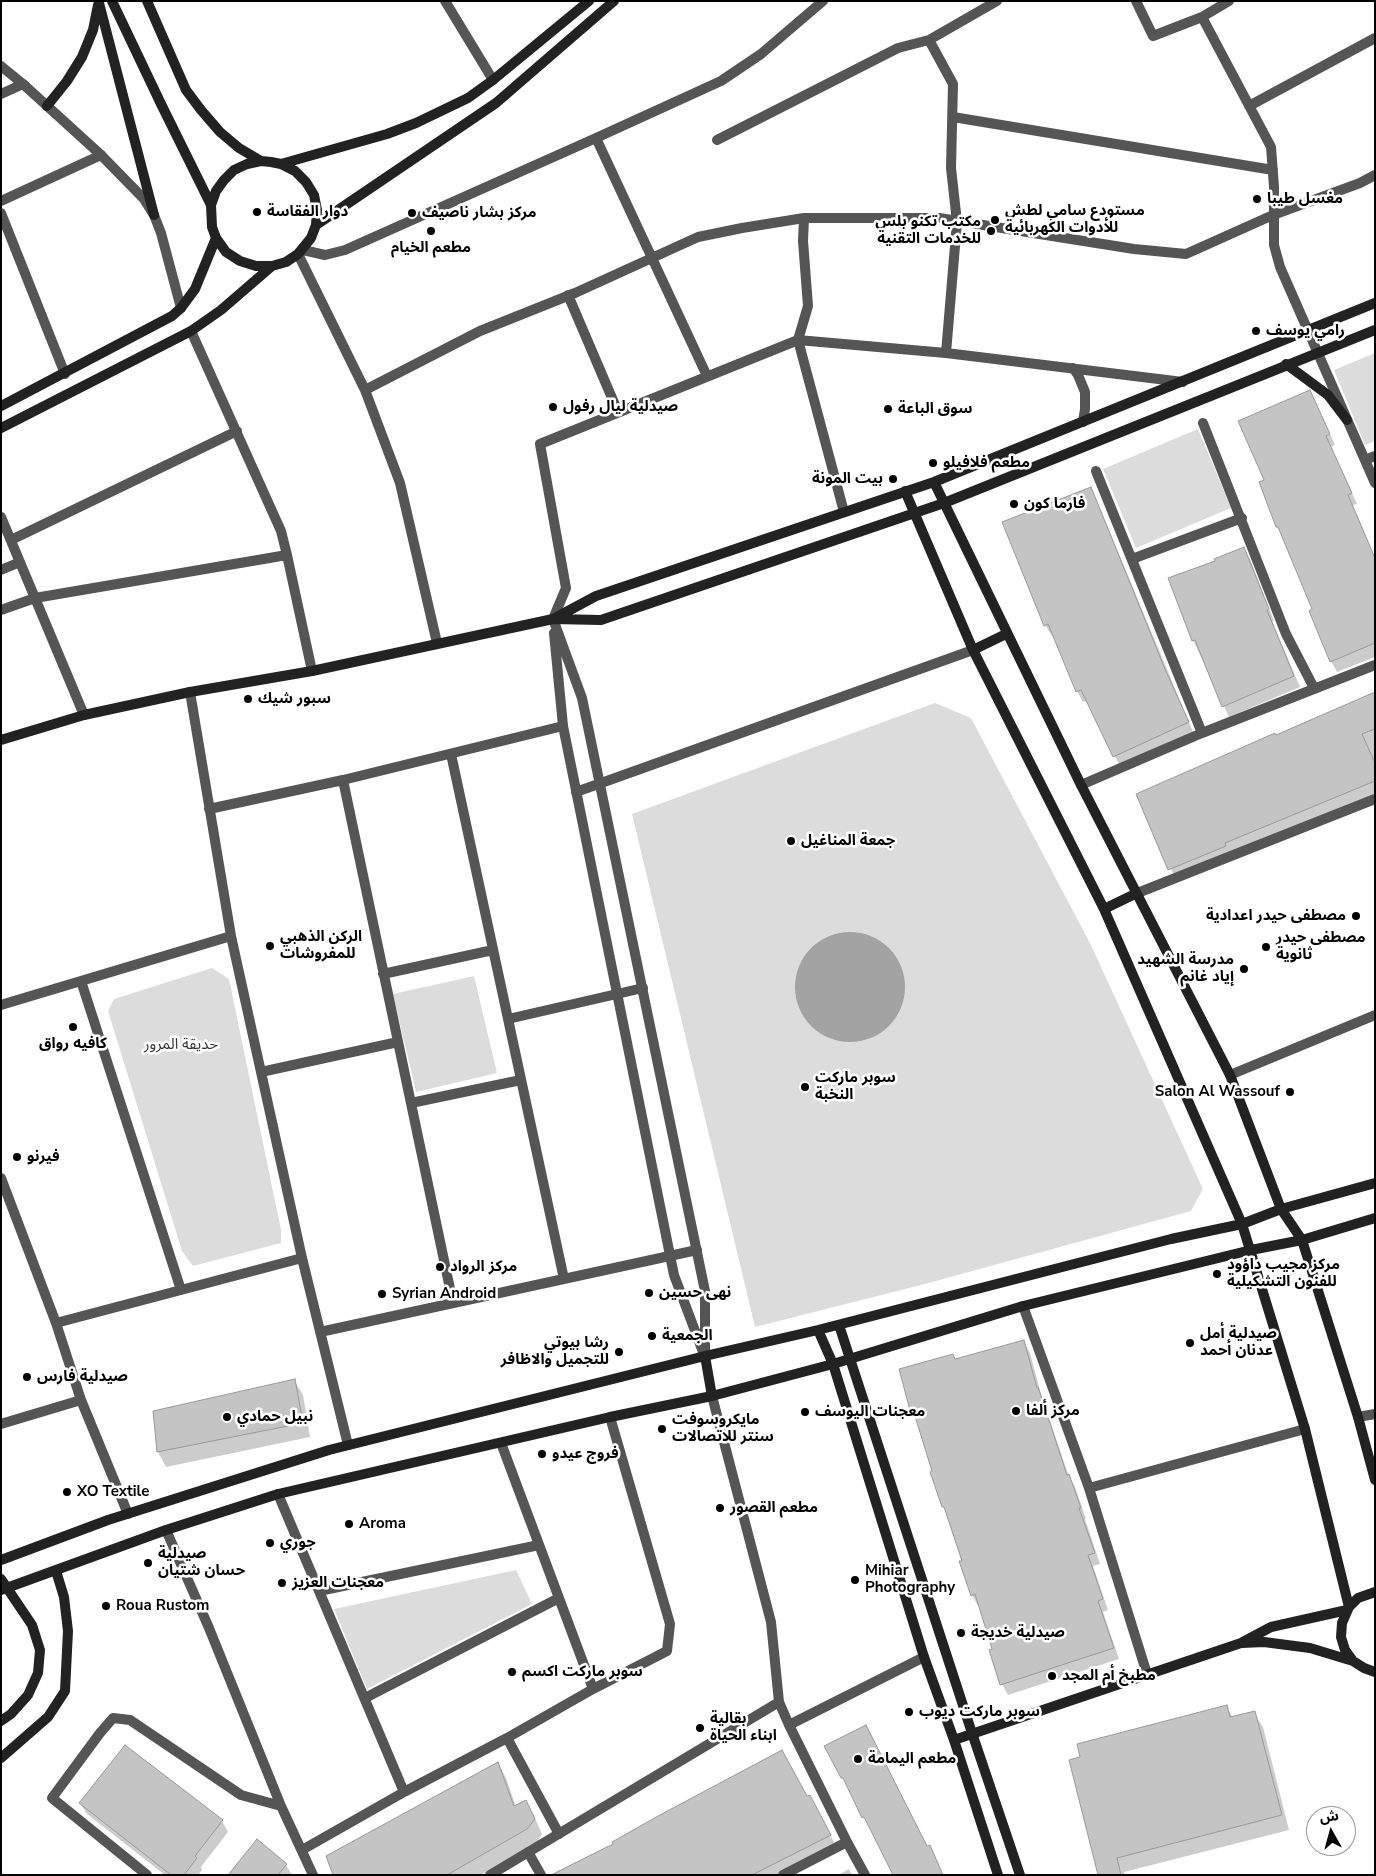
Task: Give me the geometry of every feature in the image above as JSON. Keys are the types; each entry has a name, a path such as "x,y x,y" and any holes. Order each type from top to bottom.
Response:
{"main road":[{"path":"112,1 211,205"},
{"path":"147,1 186,90 220,132 240,148 261,161"},
{"path":"316,225 496,103 614,1"},
{"path":"46,106 68,81 82,57 93,30 99,2"},
{"path":"99,2 154,215"},
{"path":"281,164 387,134 416,123 468,98 493,80 586,2"},
{"path":"261,161 281,164 295,171 306,182 314,195 317,210 316,225 311,238 301,252 286,262 272,266 256,266 240,261 226,252 216,238 211,222 211,205 216,192 224,180 234,170 247,164 261,161"},
{"path":"1,406 161,323 181,308 195,289 216,238"},
{"path":"1,428 191,331 221,310 272,266"},
{"path":"552,620 596,596 934,482 1375,303"},
{"path":"1,740 84,715 190,692 312,671 552,620 601,620 944,503 1286,364 1375,330"},
{"path":"1286,364 1328,395 1348,420"},
{"path":"934,482 1006,634 1081,785 1230,1075 1281,1209 1302,1240 1358,1417 1375,1480"},
{"path":"905,492 973,650 1104,909 1242,1224 1305,1429 1348,1608"},
{"path":"973,650 1006,634"},
{"path":"1104,909 1136,894"},
{"path":"1,1560 128,1514 348,1445 705,1356 818,1330 1171,1239 1242,1224 1281,1209 1375,1183"},
{"path":"1,1721 11,1714 28,1695 38,1673 40,1650 32,1625 3,1586 56,1571 166,1530 278,1494 712,1396 833,1364 1023,1306 1251,1250 1302,1240 1375,1218"},
{"path":"840,1324 972,1733 1020,1875"},
{"path":"818,1330 833,1364 924,1658 954,1740 998,1875"},
{"path":"705,1356 712,1396"},
{"path":"1,1758 48,1717 65,1691 68,1631 64,1597 56,1571"},
{"path":"1353,1661 1345,1650 1341,1637 1342,1623 1348,1608 1358,1598 1375,1592"},
{"path":"954,1740 1241,1642 1271,1627 1348,1608"},
{"path":"1241,1642 1264,1642 1332,1653 1375,1672"}],"street":[{"path":"445,1 493,80"},
{"path":"301,252 325,255 345,250 721,81 761,54 823,1"},
{"path":"717,140 898,48 929,40 997,1"},
{"path":"1136,1 1153,36 1202,17 1229,1"},
{"path":"1202,17 1271,147 1274,245 1280,267 1307,332 1318,352 1348,420 1370,458 1375,483"},
{"path":"1249,106 1375,38"},
{"path":"929,40 953,84 952,168 957,222 946,353"},
{"path":"1,66 101,155 135,188 154,215 161,233 181,308"},
{"path":"1,94 23,84"},
{"path":"953,117 1273,170"},
{"path":"596,138 707,376"},
{"path":"1,202 101,155"},
{"path":"365,390 480,331 568,295 698,237 804,218 938,218 1134,249 1186,254 1273,215 1360,183 1375,175"},
{"path":"1,213 65,374"},
{"path":"804,218 803,241 808,306 798,340 844,512"},
{"path":"301,252 365,390 400,484 437,643"},
{"path":"568,295 618,412"},
{"path":"191,331 272,510 288,554 312,671"},
{"path":"705,1356 674,1275 563,726 552,620 566,588 540,444 798,340 946,353 1184,382"},
{"path":"1073,368 1085,392 1083,422"},
{"path":"1203,423 1242,518 1286,634 1314,688"},
{"path":"11,540 237,432"},
{"path":"1096,472 1202,734"},
{"path":"1,517 84,715"},
{"path":"1132,559 1242,518"},
{"path":"1,610 35,598 288,554"},
{"path":"1,570 20,562"},
{"path":"552,620 582,698 706,1291 705,1356"},
{"path":"576,792 973,650"},
{"path":"1081,785 1314,688 1375,665"},
{"path":"190,692 231,936 302,1258 348,1445"},
{"path":"209,809 342,780 563,726"},
{"path":"451,754 564,1279"},
{"path":"342,780 453,1303"},
{"path":"1136,894 1375,799"},
{"path":"1,1005 231,936"},
{"path":"384,974 493,950"},
{"path":"81,981 181,1290"},
{"path":"508,1019 642,988"},
{"path":"1230,1075 1375,1015"},
{"path":"261,1072 398,1042"},
{"path":"411,1103 521,1080"},
{"path":"1,1178 56,1323 81,1400 128,1514"},
{"path":"320,1332 697,1250"},
{"path":"56,1323 302,1258"},
{"path":"1023,1306 1090,1488 1147,1674"},
{"path":"712,1396 771,1622 779,1702 865,1875"},
{"path":"1,1424 81,1400"},
{"path":"1358,1417 1375,1414"},
{"path":"302,1850 404,1792 666,1651 670,1624 610,1418"},
{"path":"1090,1488 1305,1429"},
{"path":"501,1443 593,1689"},
{"path":"278,1494 404,1792"},
{"path":"166,1530 209,1628 281,1806 313,1875"},
{"path":"319,1591 539,1544"},
{"path":"364,1698 559,1598"},
{"path":"789,1725 924,1658"},
{"path":"490,1875 779,1702"},
{"path":"147,1875 52,1798 113,1718 130,1720 241,1795 281,1806"},
{"path":"507,1738 559,1834"},
{"path":"783,1875 847,1842"},
{"path":"528,1852 541,1875"}],"green space":[{"path":"1375,353 1375,441 1365,445 1334,370"},
{"path":"1198,429 1231,508 1136,548 1103,469"},
{"path":"935,703 971,718 1090,943 1203,1189 1191,1211 925,1284 755,1327 632,814"},
{"name":"حديقة المرور","path":"212,968 229,979 281,1230 281,1243 193,1266 182,1251 108,1011 114,999"},
{"path":"474,976 497,1073 416,1092 393,994"},
{"path":"516,1570 532,1604 367,1689 334,1609"}],"shaded area":[{"path":"850,932 861,933 871,937 889,948 900,966 904,976 904,998 900,1008 889,1026 871,1037 861,1041 850,1042 839,1041 829,1037 811,1026 800,1008 796,998 795,987 796,976 800,966 811,948 829,937 839,933"}],"building":[{"path":"1310,390 1330,434 1326,436 1352,493 1348,495 1375,558 1375,643 1330,662 1309,611 1312,609 1278,527 1276,527 1259,482 1264,480 1238,421"},
{"path":"1091,487 1165,669 1189,722 1113,757 1081,690 1076,692 1048,624 1044,626 1002,522"},
{"path":"1244,547 1294,676 1222,707 1195,640 1192,641 1168,578 1215,561 1214,559"},
{"path":"1375,692 1375,729 1362,734 1375,763 1375,781 1225,843 1226,846 1168,870 1136,794 1275,733 1276,735"},
{"path":"1024,1340 1037,1388 1067,1475 1069,1474 1081,1508 1079,1508 1095,1553 1088,1555 1103,1599 1098,1601 1114,1648 1000,1685 989,1650 992,1649 975,1594 971,1596 959,1561 962,1561 930,1472 932,1471 914,1413 911,1414 899,1369 953,1354 955,1359"},
{"name":"نبيل حمادي","path":"295,1379 303,1423 157,1452 153,1411"},
{"path":"1227,1705 1230,1717 1255,1711 1282,1815 1117,1858 1121,1875 1098,1875 1069,1760 1080,1757 1077,1744"},
{"path":"866,1725 927,1846 930,1845 943,1875 893,1875 864,1817 862,1818 843,1778 841,1778 824,1746"},
{"path":"125,1745 223,1820 195,1856 197,1858 184,1875 171,1875 79,1803"},
{"path":"782,1750 807,1796 810,1795 831,1835 752,1875 551,1875 613,1844 612,1842 658,1816"},
{"path":"498,1762 514,1806 526,1800 535,1819 527,1829 447,1875 333,1875 326,1856"},
{"path":"257,1839 287,1864 278,1875 228,1875"}],"place":[{"name":"مغسل طيبا","path":"1257,199"},
{"name":"دوار الفقاسة","path":"257,212"},
{"name":"مركز بشار ناصيف","path":"412,213"},
{"name":"مستودع سامي لطش للأدوات الكهربائية","path":"995,220"},
{"name":"مطعم الخيام","path":"431,231"},
{"name":"مكتب تكنو بلس للخدمات التقنية","path":"991,231"},
{"name":"رامي يوسف","path":"1256,331"},
{"name":"صيدلية ليال رفول","path":"553,407"},
{"name":"سوق الباعة","path":"888,409"},
{"name":"مطعم فلافيلو","path":"933,463"},
{"name":"بيت المونة","path":"893,479"},
{"name":"فارما كون","path":"1014,504"},
{"name":"سبور شيك","path":"248,699"},
{"name":"جمعة المناغيل","path":"791,841"},
{"name":"مصطفى حيدر اعدادية","path":"1356,916"},
{"name":"الركن الذهبي للمفروشات","path":"270,946"},
{"name":"مصطفى حيدر ثانوية","path":"1266,947"},
{"name":"مدرسة الشهيد إياد غانم","path":"1244,969"},
{"name":"كافيه رواق","path":"73,1027"},
{"name":"سوبر ماركت النخبة","path":"805,1087"},
{"name":"Salon Al Wassouf","path":"1290,1092"},
{"name":"فيرنو","path":"17,1157"},
{"name":"مركز الرواد","path":"440,1267"},
{"name":"مركز مجيب داؤود للفنون التشكيلية","path":"1217,1274"},
{"name":"نهى حسين","path":"649,1293"},
{"name":"Syrian Android","path":"382,1294"},
{"name":"الجمعية","path":"652,1336"},
{"name":"صيدلية أمل عدنان أحمد","path":"1190,1343"},
{"name":"رشا بيوتي للتجميل والاظافر","path":"619,1352"},
{"name":"صيدلية فارس","path":"27,1377"},
{"name":"مركز ألفا","path":"1016,1411"},
{"name":"معجنات اليوسف","path":"805,1412"},
{"name":"نبيل حمادي","path":"227,1417"},
{"name":"مايكروسوفت سنتر للاتصالات","path":"662,1429"},
{"name":"فروج عيدو","path":"542,1454"},
{"name":"XO Textile","path":"67,1492"},
{"name":"مطعم القصور","path":"720,1508"},
{"name":"Aroma","path":"349,1524"},
{"name":"جوري","path":"270,1543"},
{"name":"صيدلية حسان شتيان","path":"148,1563"},
{"name":"Mihiar Photography","path":"855,1580"},
{"name":"معجنات العزيز","path":"282,1583"},
{"name":"Roua Rustom","path":"106,1606"},
{"name":"صيدلية خديجة","path":"961,1633"},
{"name":"سوبر ماركت اكسم","path":"512,1672"},
{"name":"مطبخ أم المجد","path":"1052,1676"},
{"name":"سوبر ماركت ديوب","path":"909,1712"},
{"name":"بقالية ابناء الحياة","path":"700,1728"},
{"name":"مطعم اليمامة","path":"858,1759"}]}
